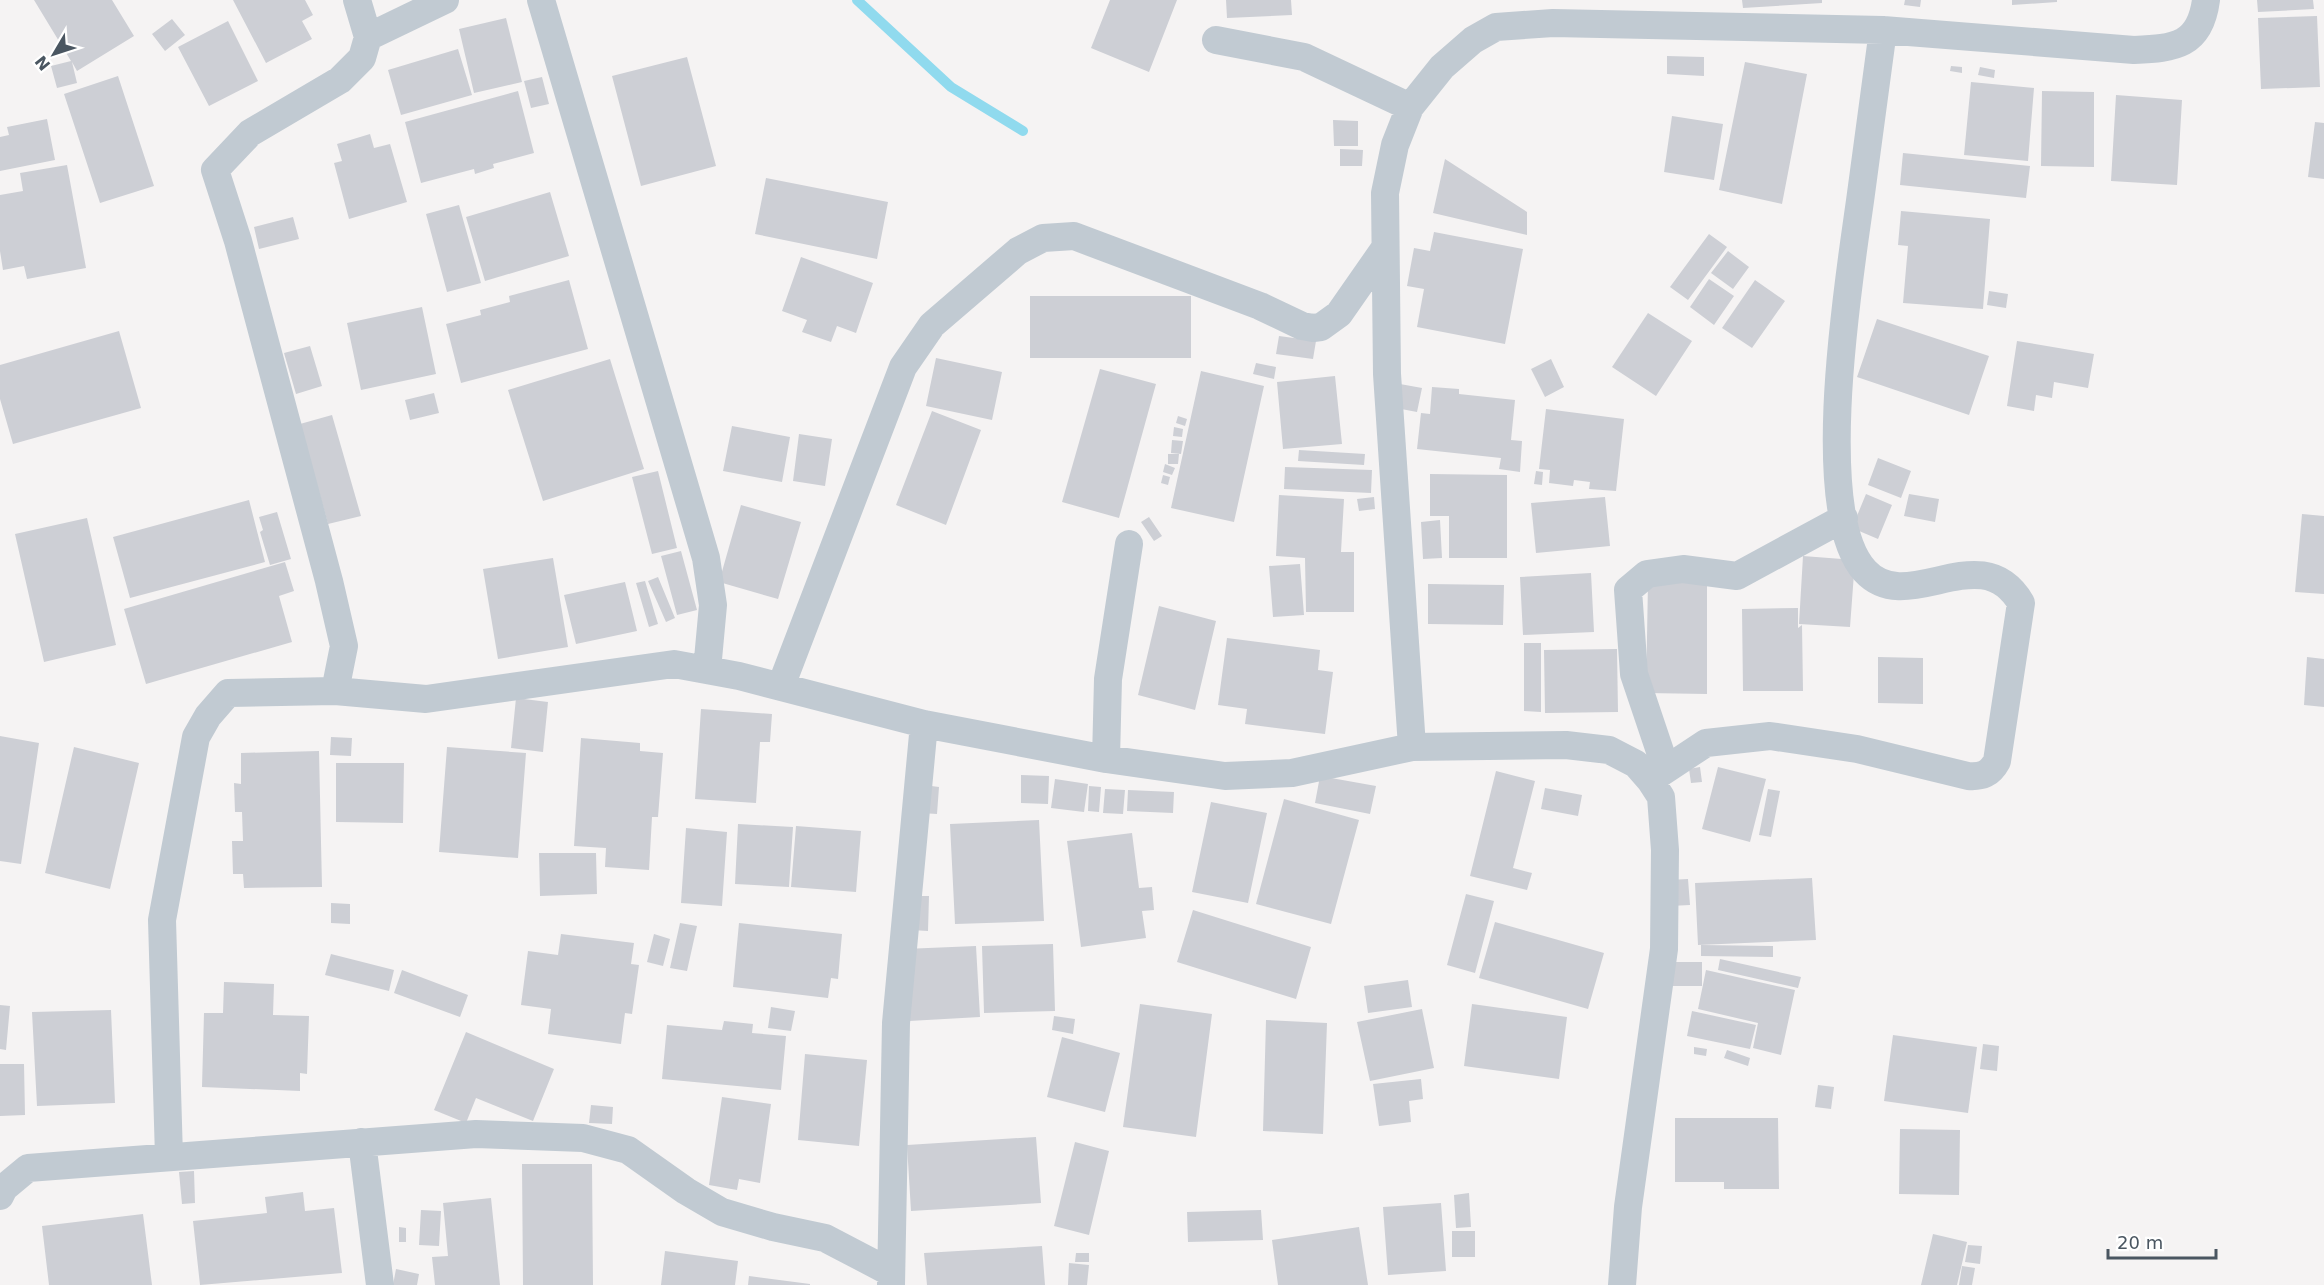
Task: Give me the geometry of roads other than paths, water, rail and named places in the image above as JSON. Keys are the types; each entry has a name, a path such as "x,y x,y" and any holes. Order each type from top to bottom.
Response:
{"street":[{"path":"335,691 344,646 329,581 238,240 215,170 250,133 340,80 362,58 368,37 357,0"},
{"path":"368,37 445,0"},
{"path":"541,0 706,558 714,605 706,670"},
{"path":"1412,747 1387,374 1385,193 1395,145 1410,107 1442,68 1473,40 1496,27 1553,23 1883,30 2134,50 2168,48 2187,41 2204,19 2206,0"},
{"path":"1658,775 1706,743 1770,736 1857,749 1977,777 1991,772 2000,750 2021,603 2013,589 1979,574 1964,573 1911,587 1885,584 1867,574 1854,558 1844,519 1837,466 1839,354 1883,30"},
{"path":"1216,40 1304,57 1410,107"},
{"path":"781,686 903,367 932,325 1018,251 1043,238 1074,237 1260,306 1302,326 1313,328 1321,327 1339,314 1385,249"},
{"path":"1622,1285 1628,1207 1664,949 1664,839 1658,775 1634,674 1628,590 1647,574 1683,569 1737,576 1844,519"},
{"path":"1106,759 1108,679 1129,544"},
{"path":"169,1157 162,920 196,737 208,716 228,693 335,691 426,699 674,664 781,686 924,724 1106,759 1226,776 1292,773 1412,747 1566,746 1609,750 1658,775"},
{"path":"890,1279 896,1023 924,724"},
{"path":"0,1196 4,1188 28,1168 476,1134 583,1138 628,1150 686,1191 722,1212 773,1227 825,1238 890,1279"},
{"path":"362,1142 380,1285"}],"waterway":[{"path":"857,0 951,87 1023,131"}]}
